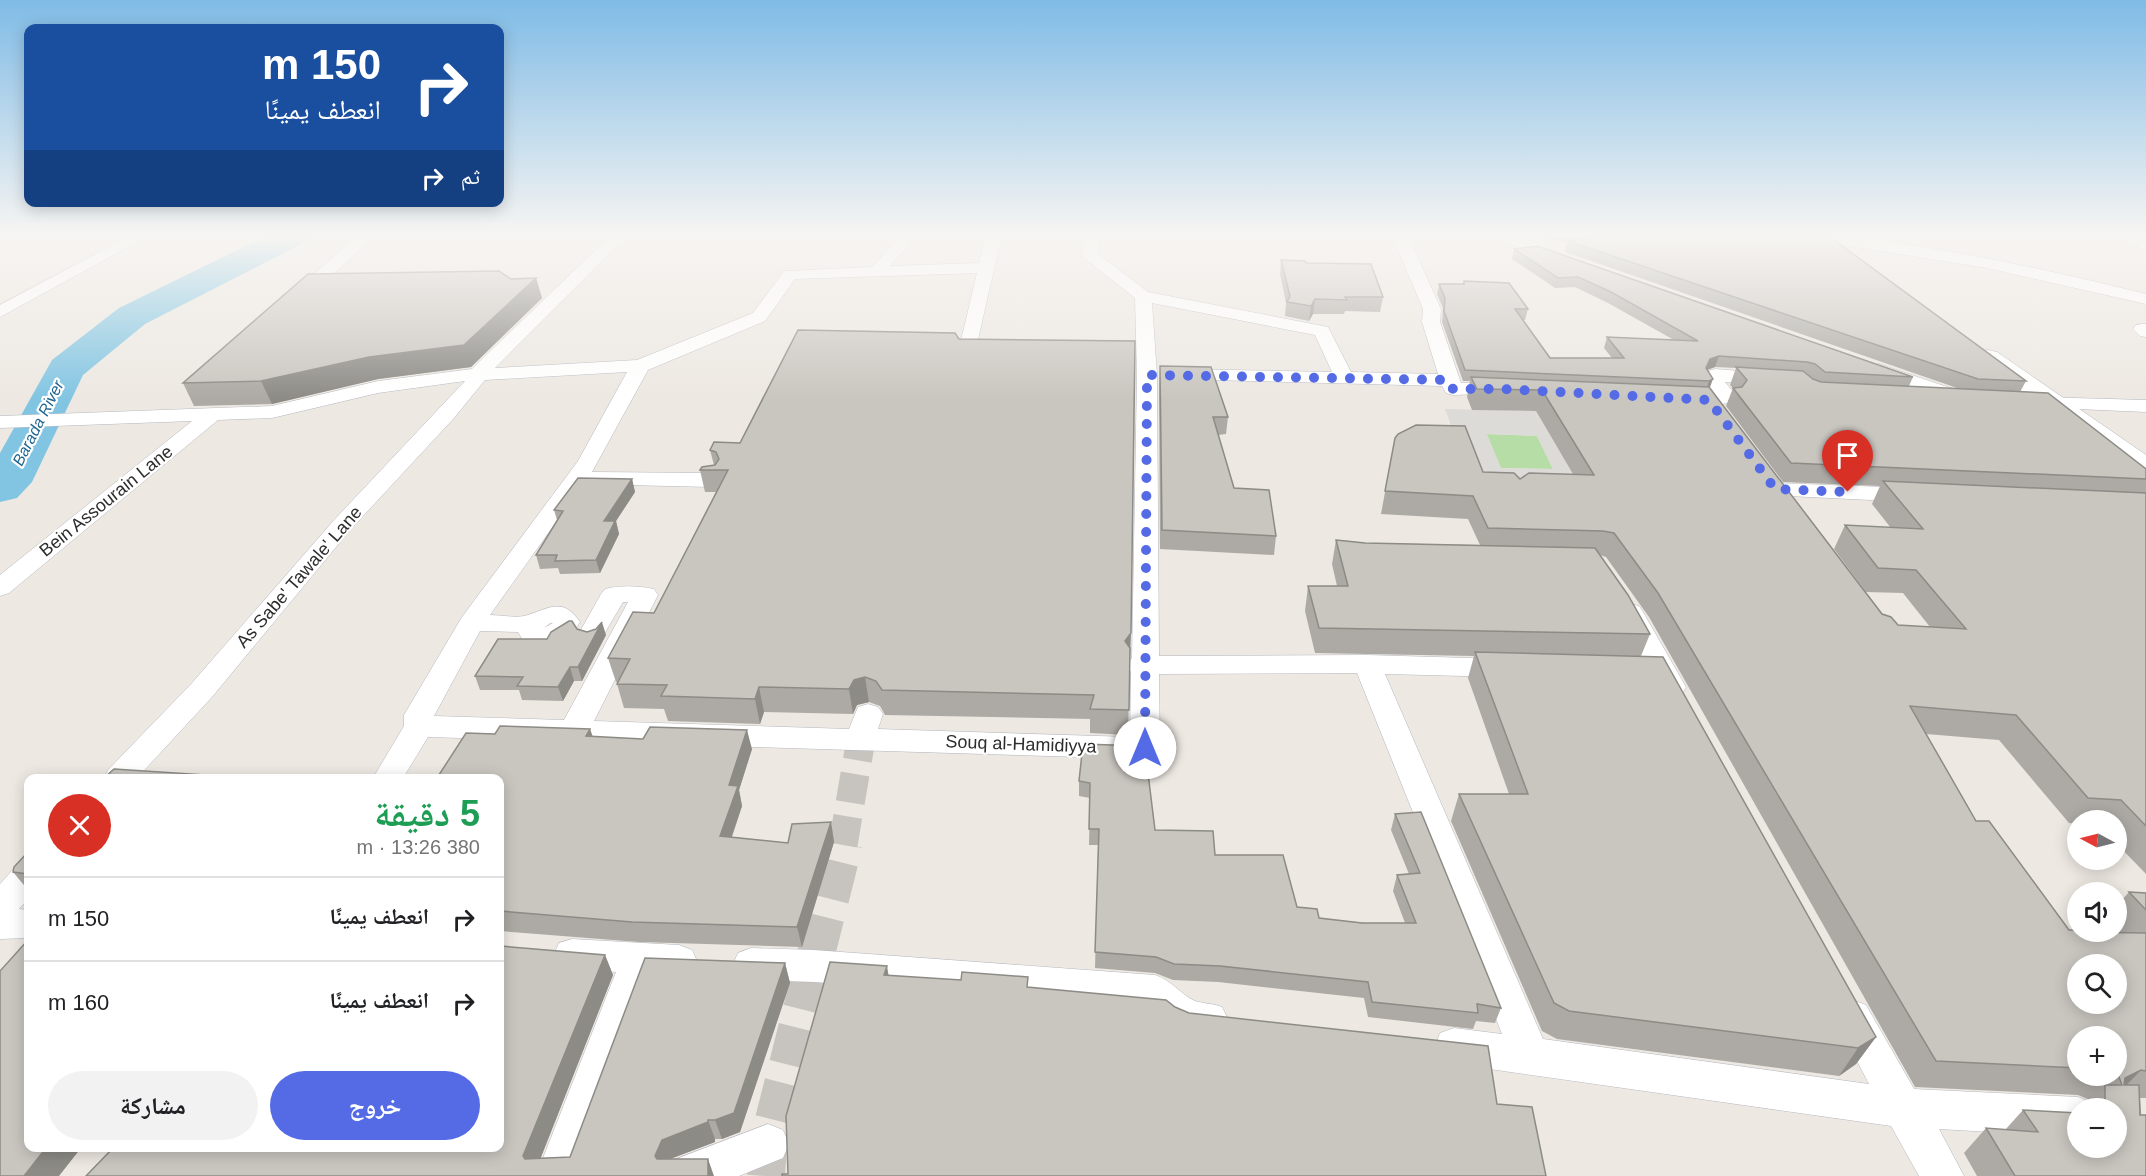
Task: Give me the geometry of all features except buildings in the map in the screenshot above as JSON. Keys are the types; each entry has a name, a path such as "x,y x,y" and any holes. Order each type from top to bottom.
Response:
{"street":[{"path":"0,312 43,289"},
{"path":"289,306 308,289"},
{"name":"As Sabe' Tawale' Lane","path":"123,774 202,690 343,524 447,414 475,381 477,375 565,289"},
{"path":"0,423 272,412 378,387 477,375 640,366 759,317 779,289"},
{"path":"972,352 971,330 981,289"},
{"path":"1134,289 1143,296 1322,331 1344,378"},
{"path":"1423,289 1432,309 1431,322 1448,380 1453,389 1525,390"},
{"path":"2107,289 2146,299"},
{"name":"Souq al-Hamidiyya","path":"572,730 865,727 1145,748 1143,296"},
{"path":"1966,341 2146,468"},
{"path":"1142,361 1344,378 1448,380"},
{"path":"1860,364 1975,401 1898,397"},
{"path":"390,774 419,726 419,715 471,623 588,462 640,366"},
{"path":"1686,399 1728,398 1714,380 1715,375 1780,380"},
{"path":"1709,400 1722,418"},
{"path":"166,417 183,401"},
{"path":"2016,402 2142,402"},
{"name":"Bein Assourain Lane","path":"0,588 212,415"},
{"path":"575,479 711,480"},
{"path":"1789,508 1768,481 1929,496"},
{"path":"1614,590 1634,618 1652,671 1686,713"},
{"path":"419,726 572,730 581,719 645,595 612,597 584,629 541,637 532,634 532,624 471,623"},
{"path":"1143,665 1367,664 1533,669"},
{"path":"1367,664 1530,1055"},
{"path":"0,907 24,880"},
{"path":"0,924 24,924"},
{"path":"534,951 639,960 814,966 1155,991 1187,1017 1246,1023"},
{"path":"557,1176 639,960"},
{"path":"1834,984 1943,1176"},
{"path":"1423,1043 1530,1055 1903,1108 2067,1115"},
{"path":"686,1176 768,1143"}],"green space":[{"path":"1486,434 1537,436 1553,469 1501,468"}],"shaded area":[{"path":"1445,409 1536,411 1559,450 1593,451 1588,501 1477,497","holes":["1487,434 1537,436 1553,469 1501,468"]}],"water":[{"path":"26,448 8,482 0,488 0,456"}],"waterway":[{"name":"Barada River","path":"0,488 8,482 66,369 132,316 186,289"}],"tunnel":[{"path":"843,845 861,739"},
{"path":"766,1176 768,1144 844,843"}],"route":[{"path":"1145,748 1147,375 1448,380 1453,389 1502,389 1709,400 1775,489 1848,492"}]}
